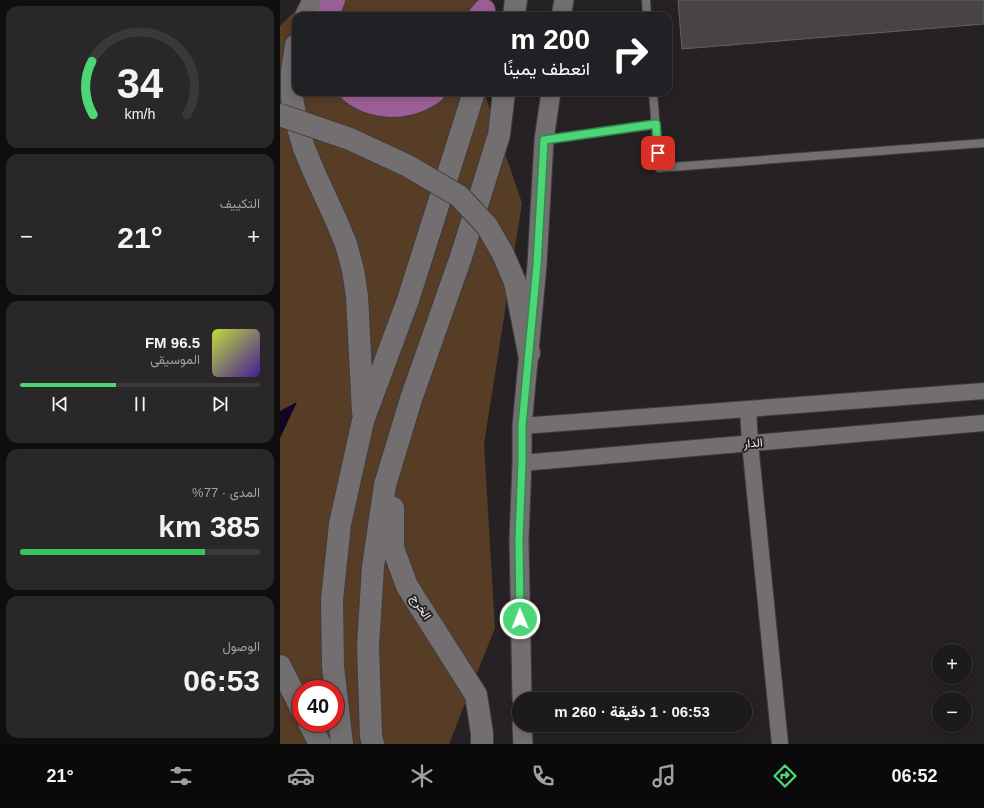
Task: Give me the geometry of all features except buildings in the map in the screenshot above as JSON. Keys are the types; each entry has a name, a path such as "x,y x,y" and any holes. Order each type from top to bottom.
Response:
{"main road":[{"path":"308,12 314,0"},
{"path":"329,12 334,0"},
{"path":"514,12 516,0"},
{"path":"292,72 292,98 297,124 307,154 344,238 353,270 356,296 363,421"},
{"path":"356,96 374,104 391,107 409,105 428,96"},
{"path":"342,744 332,666 332,600 340,524 363,421 408,300 473,96"},
{"path":"373,744 371,736 368,646 373,567 385,485 411,398 461,257 499,135 504,96"},
{"path":"280,116 350,139 408,166 459,196 487,226 503,254 515,282 529,353"},
{"name":"الخرج","path":"393,460 393,548 407,586 476,695 482,733 482,744"},
{"path":"280,666 292,691"},
{"path":"280,683 292,698"},
{"path":"314,732 320,744"}],"street":[{"path":"562,12 564,0"},
{"path":"522,692 519,539 522,426 537,265 544,140 550,96"},
{"path":"522,426 984,391"},
{"path":"748,409 750,443 780,744"},
{"name":"الدار","path":"522,463 984,423"},
{"path":"476,695 482,708 486,723 488,744"},
{"path":"522,732 522,744"}],"lane":[{"path":"646,0 647,12"},
{"path":"653,96 659,168 984,143"},
{"path":"544,140 656,124"}],"shaded area":[{"path":"316,0 478,0 476,12 295,12"},
{"path":"292,14 292,96 485,96 522,203 484,444 495,628 449,744 280,744 280,26"},
{"path":"297,402 280,438 280,411"}],"route":[{"path":"520,619 519,539 522,426 537,265 544,140 656,124 658,153"}]}
